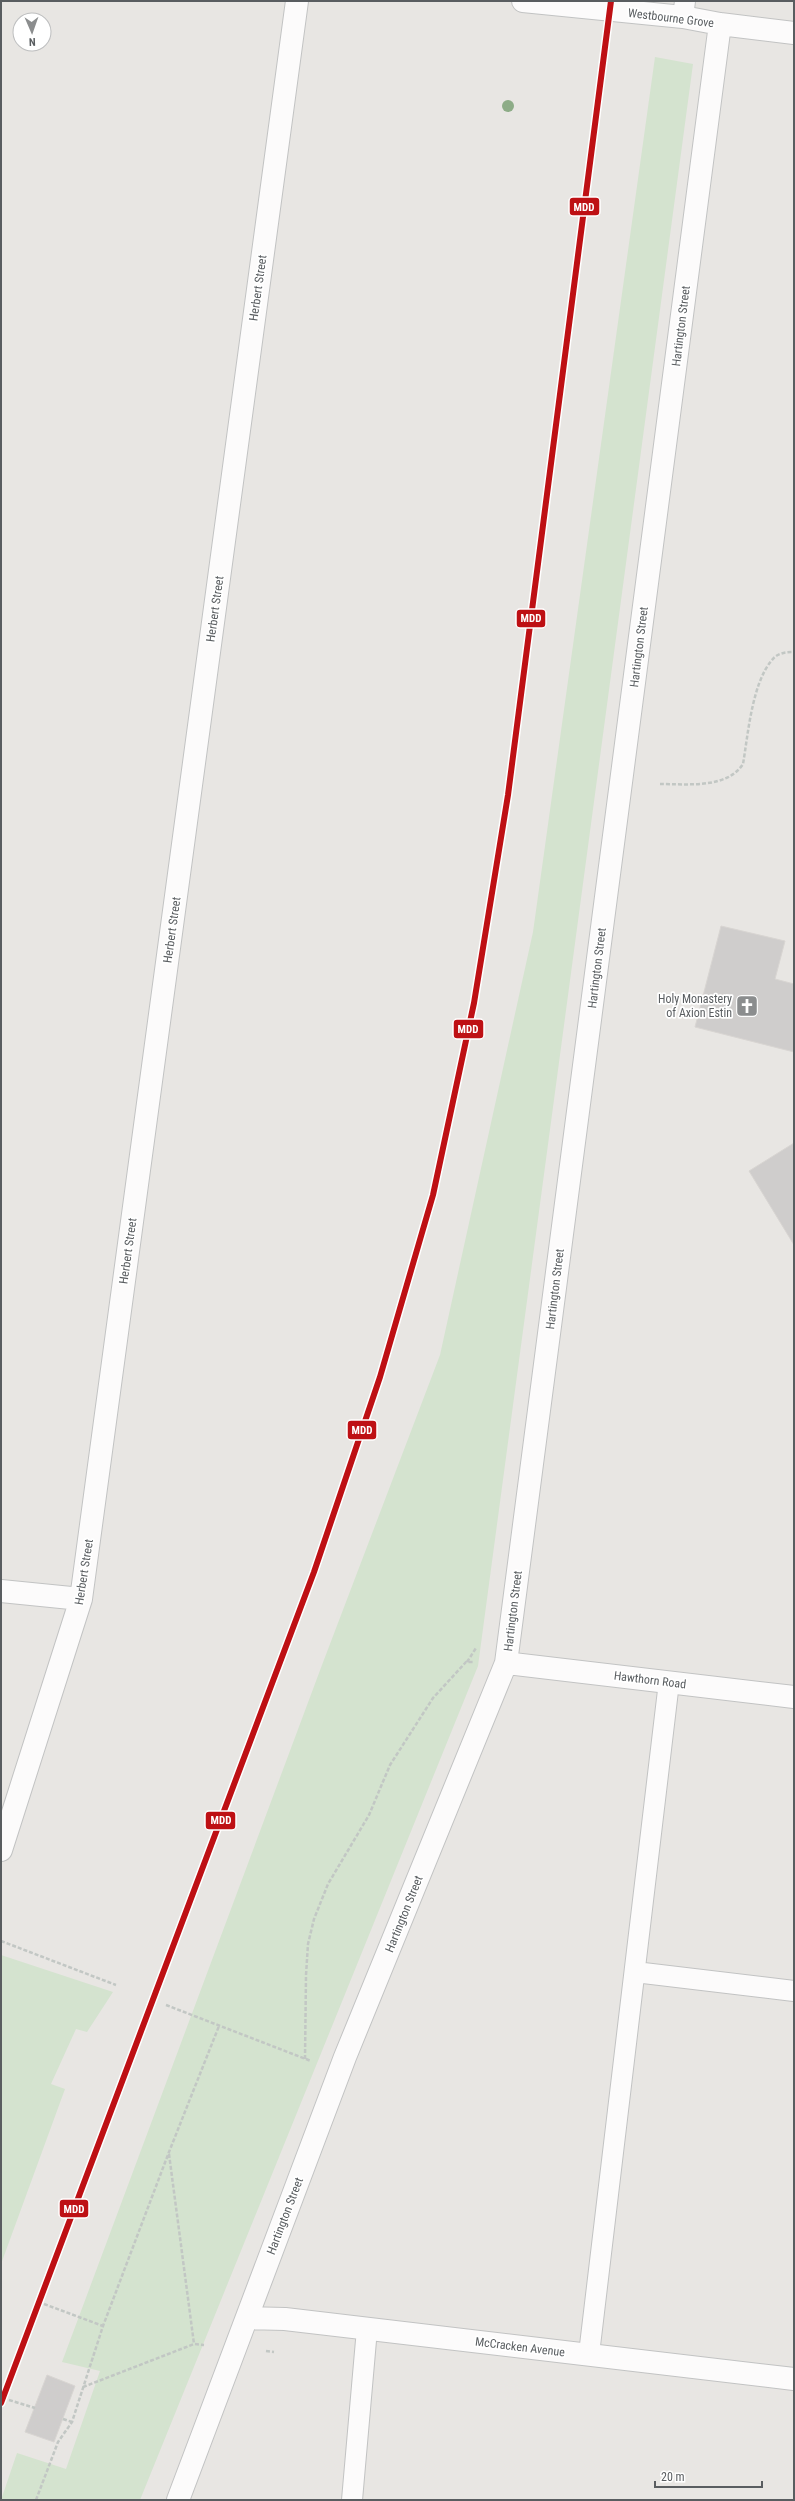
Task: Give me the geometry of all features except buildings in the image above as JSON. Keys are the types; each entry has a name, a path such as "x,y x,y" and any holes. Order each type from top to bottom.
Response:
{"street":[{"name":"Herbert Street","path":"1,1850 81,1599 297,1"},
{"name":"Westbourne Grove","path":"523,1 628,12 684,9 720,24 794,32"},
{"name":"Hartington Street","path":"178,2500 340,2072 506,1663 720,24"},
{"path":"1,1591 81,1599"},
{"name":"Hawthorn Road","path":"506,1663 794,1697"},
{"name":"McCracken Avenue","path":"247,2318 285,2319 794,2379"}],"lane":[{"path":"589,2354 669,1682"},
{"path":"635,1972 794,1991"},
{"path":"352,2500 368,2329"}],"path":[{"path":"660,784 724,781 737,774 743,764 759,685 772,659 785,652 794,652"},
{"path":"305,2059 308,1944 314,1919 328,1884 369,1816 390,1765 433,1698 466,1662 506,1663"},
{"path":"1,1942 116,1986"},
{"path":"166,2005 340,2072"},
{"path":"36,2500 58,2442 72,2422 103,2326 169,2152 220,2026"},
{"path":"83,2387 194,2344 169,2152"},
{"path":"44,2304 103,2326"},
{"path":"9,2400 34,2408"},
{"path":"63,2419 72,2422"}],"green space":[{"path":"655,57 693,64 478,1666 140,2500 1,2500 17,2453 66,2469 100,2371 62,2362 322,1665 440,1355 533,932"},
{"path":"1,1955 113,1992 87,2032 76,2029 51,2084 65,2089 1,2264"}],"transit line":[{"name":"MDD","path":"1,2403 314,1572 380,1377 433,1195 474,1003 508,795 611,1"}],"place":[{"name":"Holy Monastery of Axion Estin","path":"747,1006"}]}
